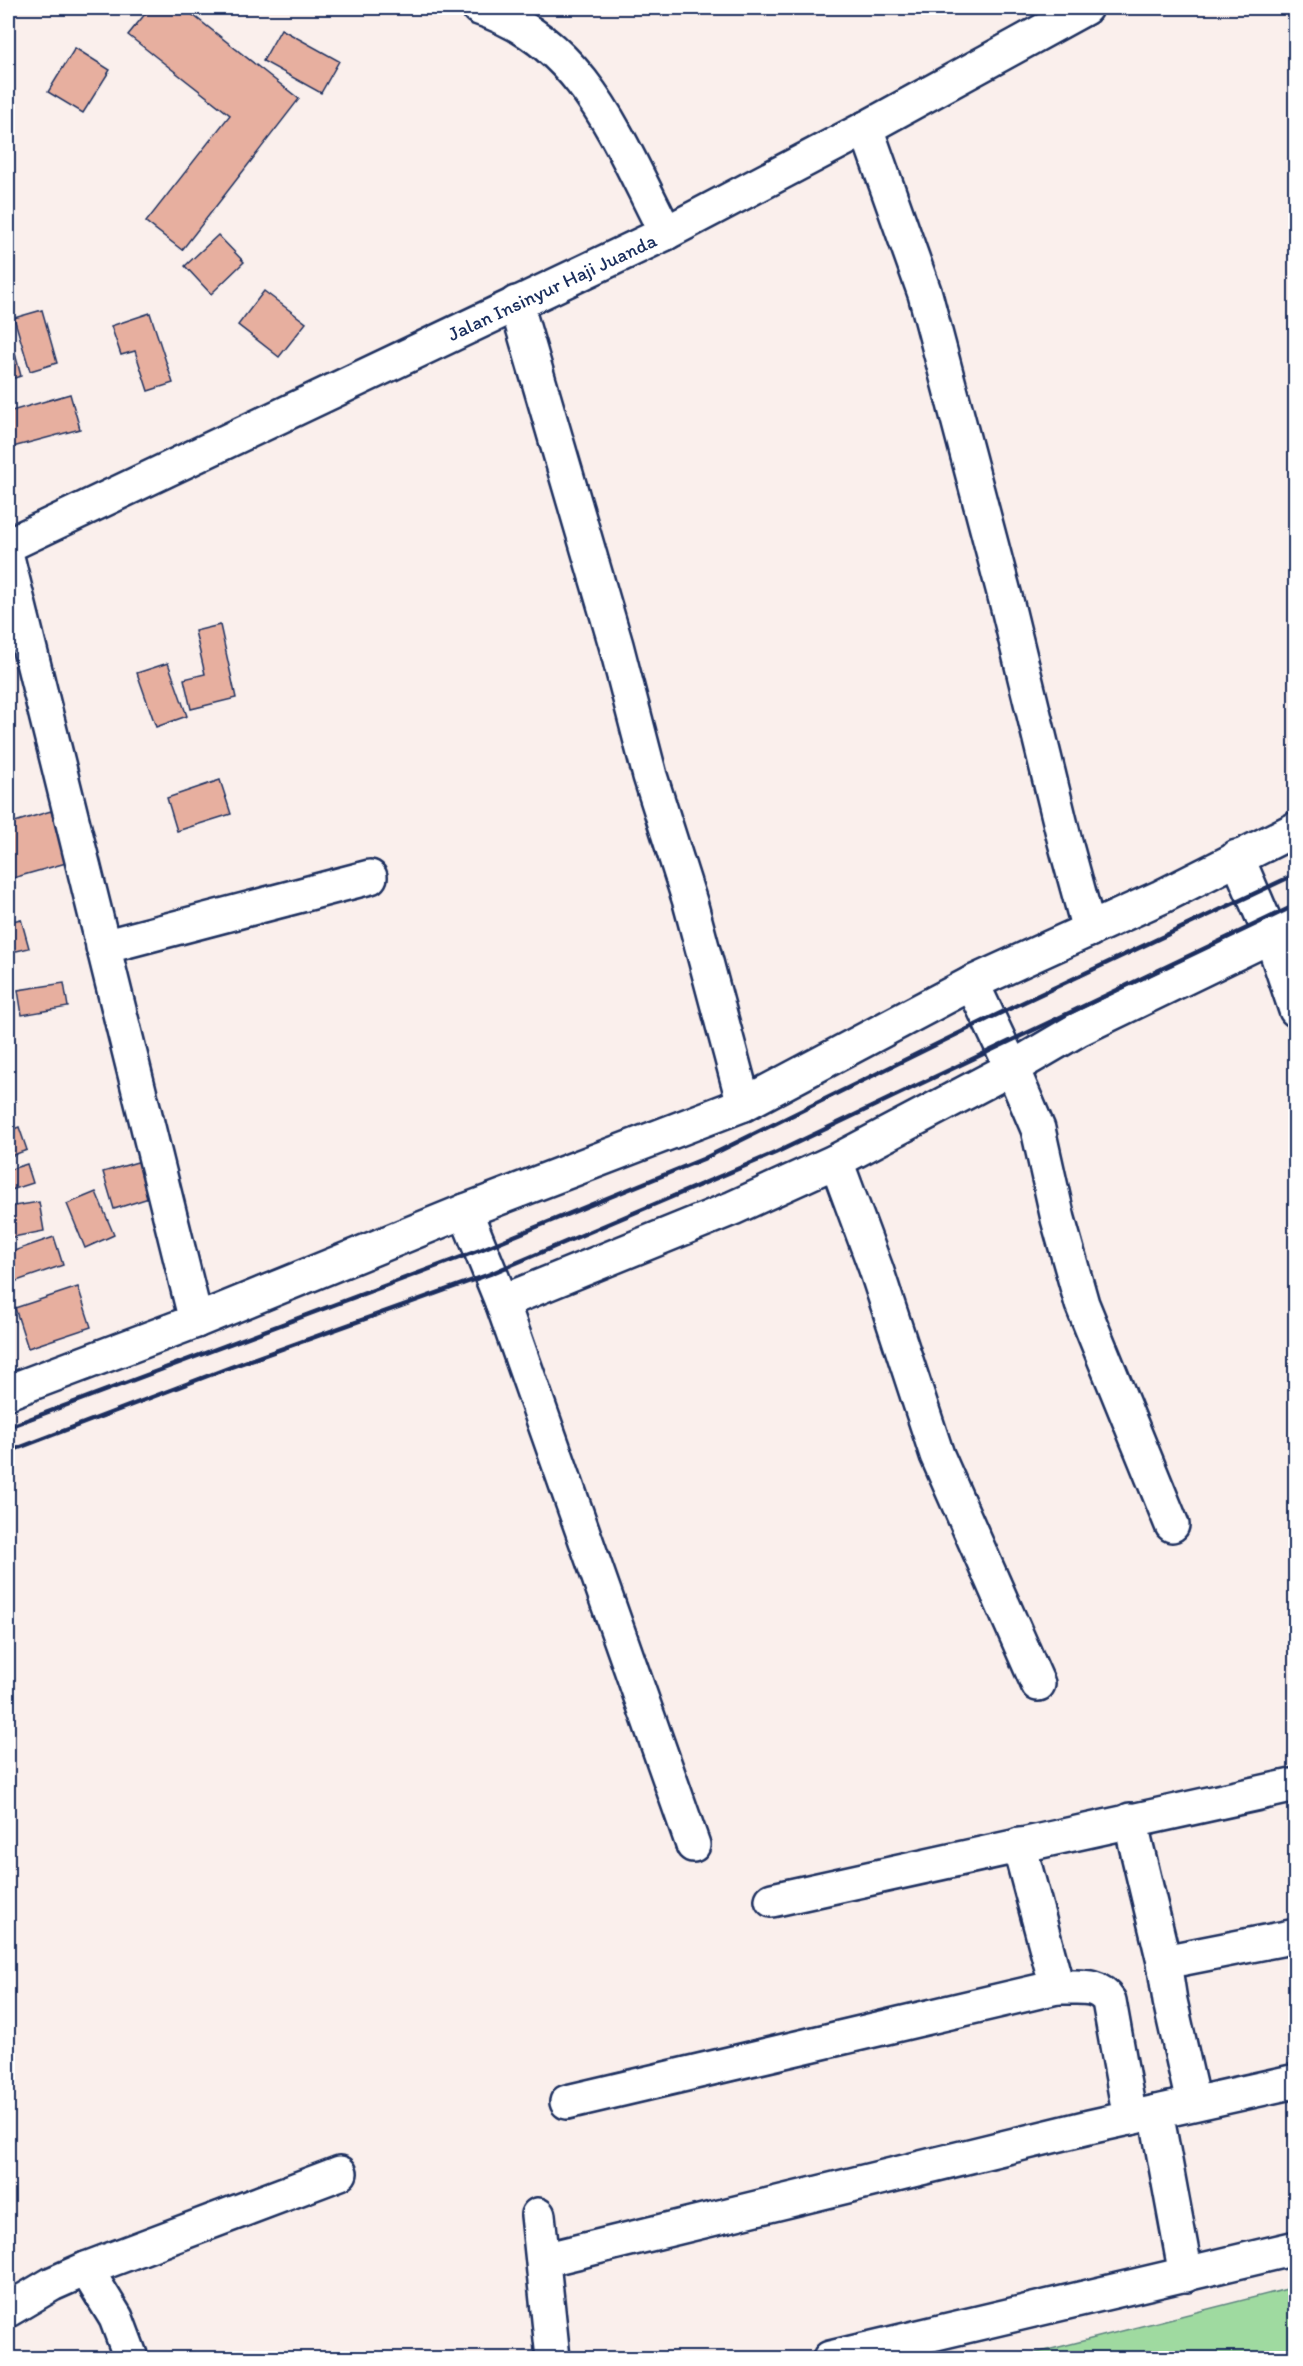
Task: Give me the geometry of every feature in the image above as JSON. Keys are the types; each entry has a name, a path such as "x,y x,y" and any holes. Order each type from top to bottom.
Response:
{"main road":[{"path":"479,8 494,12 531,33 557,53 580,79 598,101 666,233"},
{"name":"Jalan Insinyur Haji Juanda","path":"8,545 666,233 866,128 1085,8"},
{"path":"866,128 926,294 1089,930"},
{"path":"516,303 616,645 650,776 690,902 744,1104"},
{"path":"8,561 196,1321"},
{"path":"8,1392 196,1321 465,1211 744,1104 972,983 1161,897 1296,829"},
{"path":"1237,857 1283,930 1296,1010"},
{"path":"103,947 370,877"},
{"path":"502,1302 733,1208 836,1161 1012,1068 1077,1030 1283,930"},
{"path":"972,983 1038,1129 1058,1218 1082,1304 1172,1525"},
{"path":"836,1161 876,1269 938,1455 1038,1684"},
{"path":"465,1211 502,1302 693,1845"},
{"path":"772,1900 1296,1785"},
{"path":"1130,1820 1164,1962 1170,2001 1193,2103"},
{"path":"1019,1845 1057,1987"},
{"path":"1164,1962 1296,1936"},
{"path":"567,2102 1057,1987 1095,1988 1103,1992 1108,2001 1143,2115 1186,2274"},
{"path":"560,2256 1193,2103 1296,2081"},
{"path":"8,2310 52,2284 340,2173"},
{"path":"538,2215 553,2358"},
{"path":"830,2358 1296,2248"},
{"path":"86,2270 116,2318 130,2358"}],"green space":[{"path":"1295,2287 1295,2358 1016,2358"}],"building":[{"path":"150,8 184,8 299,99 182,250 146,222 230,115 128,35"},
{"path":"281,29 339,61 321,93 263,61"},
{"path":"75,48 110,70 83,113 48,92"},
{"path":"218,235 244,262 211,294 185,266"},
{"path":"264,291 306,323 279,357 238,325"},
{"path":"42,310 57,363 30,371 14,318"},
{"path":"150,313 173,383 148,391 135,351 121,355 111,326"},
{"path":"8,327 21,376 8,380"},
{"path":"70,394 80,429 9,448 8,412"},
{"path":"220,625 236,698 191,709 184,679 205,674 195,631"},
{"path":"168,663 187,716 156,727 137,673"},
{"path":"220,780 231,814 177,831 167,798"},
{"path":"51,811 66,863 13,878 8,859 8,824"},
{"path":"21,919 29,948 8,953 8,922"},
{"path":"64,983 68,1007 22,1015 18,990"},
{"path":"19,1127 27,1150 8,1157 8,1131"},
{"path":"141,1161 152,1197 114,1209 103,1172"},
{"path":"27,1164 33,1183 8,1191 8,1170"},
{"path":"96,1192 114,1235 85,1248 67,1204"},
{"path":"39,1202 44,1231 8,1238 8,1207"},
{"path":"54,1237 63,1265 8,1284 8,1253"},
{"path":"78,1287 91,1327 28,1348 15,1308"}],"railway":[{"path":"8,1427 480,1250 703,1159 990,1018 1296,874"},
{"path":"8,1452 231,1367 490,1274 775,1153 1296,905"}]}
